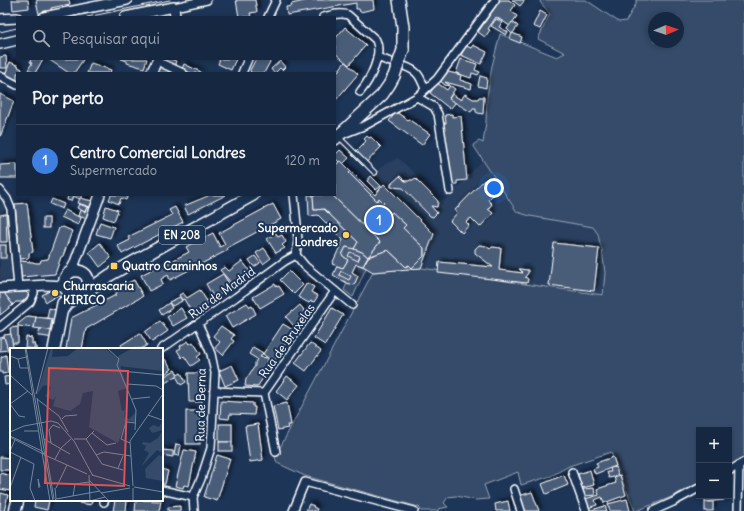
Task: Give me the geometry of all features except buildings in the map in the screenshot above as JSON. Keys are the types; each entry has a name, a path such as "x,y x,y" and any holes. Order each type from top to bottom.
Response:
{"main road":[{"path":"336,138 363,121 394,76 403,50 403,27 399,0"},
{"name":"EN 208","path":"62,310 68,302 110,275 251,196"},
{"path":"54,348 67,281 76,271 92,277 101,278 110,275"},
{"path":"67,281 72,294 83,292 89,283 85,274"},
{"path":"15,511 18,501"}],"street":[{"path":"49,16 127,0"},
{"path":"131,16 207,0"},
{"path":"363,121 417,97 437,79 495,0"},
{"path":"268,16 275,1"},
{"path":"174,7 175,16"},
{"path":"329,16 341,14 348,15 376,40 378,47 377,57 369,79 360,92"},
{"path":"0,19 16,18"},
{"path":"0,44 16,40"},
{"path":"377,57 393,63"},
{"path":"242,72 248,60"},
{"path":"152,72 160,61 181,72"},
{"path":"404,66 415,72 420,78 425,89"},
{"path":"0,76 16,84"},
{"path":"417,97 434,107 438,114 450,191"},
{"path":"0,190 8,199 11,209 18,287"},
{"path":"0,288 46,285 67,281 100,196"},
{"path":"294,196 298,235 296,255 305,266 352,305"},
{"path":"77,254 79,263 85,274"},
{"name":"Rua de Madrid","path":"162,348 285,261 296,255"},
{"path":"0,327 30,302 34,293 34,286"},
{"name":"Rua de Bruxelas","path":"276,452 264,393 335,291"},
{"name":"Rua de Berna","path":"194,511 193,497 201,480 211,448 214,391 214,373 211,354 198,324"},
{"path":"214,391 264,393"},
{"path":"732,469 742,464"},
{"path":"738,511 742,464"},
{"path":"572,472 586,511"},
{"path":"293,511 305,482 414,511"},
{"path":"514,489 521,511"},
{"path":"163,490 193,497"},
{"path":"657,510 696,490"}],"lane":[{"path":"336,138 375,173"}],"shaded area":[{"path":"541,0 586,0 619,22 626,21 636,4 636,0 744,0 744,457 732,465 732,427 696,427 696,484 669,498 636,511 611,452 569,466 551,476 521,485 518,472 484,485 489,499 476,500 456,496 448,497 444,503 448,507 438,509 438,511 421,511 419,507 305,476 277,463 275,457 373,272 422,268 603,295 605,273 602,249 598,234 593,227 530,216 517,212 473,145 479,141 483,143 487,97 492,66 500,34 557,57 565,53 538,39 550,14 540,2"},
{"path":"398,158 444,201 483,160 517,212 593,227 598,234 602,249 605,274 604,295 421,268 434,234 374,174 385,164"},
{"path":"0,197 9,209 15,279 0,280"},
{"path":"356,264 366,268 353,297 344,290 347,283 354,285 358,277 352,272"}],"tram line":[{"path":"92,16 170,0"},
{"path":"75,16 93,12"},
{"path":"0,32 16,28"}],"place":[{"name":"Centro Comercial Londres","path":"379,220"},
{"name":"Supermercado Londres","path":"346,235"},
{"name":"Quatro Caminhos","path":"114,266"},
{"name":"Churrascaria KIRICO","path":"55,293"}]}
